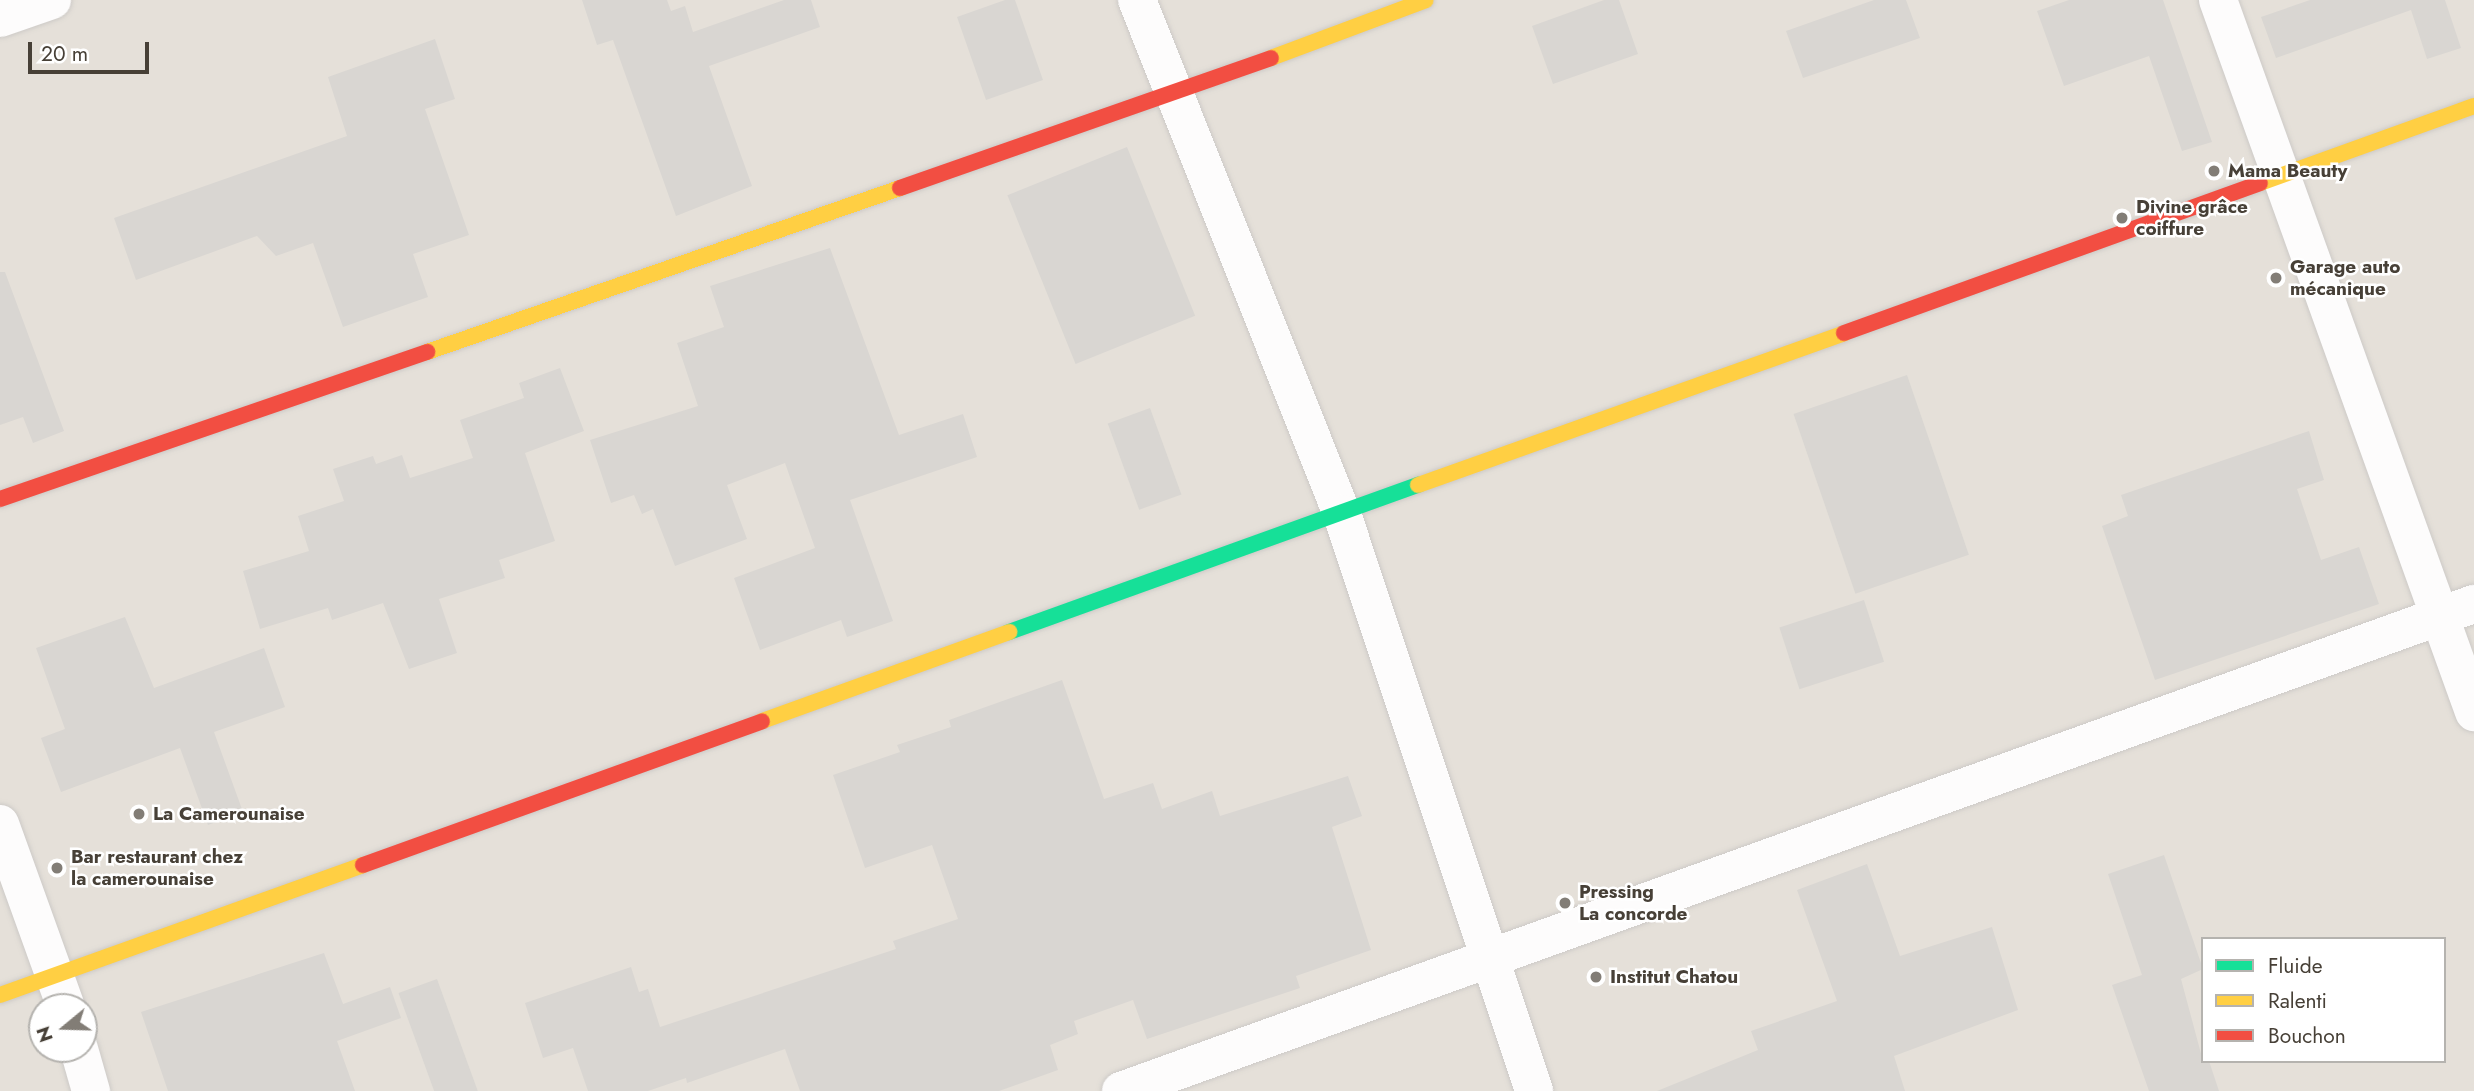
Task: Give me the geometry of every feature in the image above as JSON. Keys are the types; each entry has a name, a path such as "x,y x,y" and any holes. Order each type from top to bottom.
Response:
{"street":[{"path":"0,18 52,0"},
{"path":"1137,0 1170,95 1342,513 1485,960 1534,1091"},
{"path":"0,499 1170,95 1426,0"},
{"path":"2218,0 2281,175 2457,610 2474,712"},
{"path":"0,995 61,991 1342,513 2474,106"},
{"path":"1121,1091 2457,610"},
{"path":"0,824 61,991"},
{"path":"83,1063 91,1091"}],"shaded area":[{"path":"0,0 2474,0 2474,1091 0,1091"}],"building":[{"path":"582,0 667,0 671,11 685,6 693,32 784,0 811,0 820,27 709,66 752,186 676,216 613,40 597,45"},
{"path":"1005,0 1015,0 1043,80 986,100 957,17"},
{"path":"1604,0 1619,0 1638,54 1553,84 1532,26"},
{"path":"1874,0 1906,0 1920,38 1803,78 1786,31"},
{"path":"2069,0 2163,0 2212,142 2182,151 2149,56 2064,86 2037,11"},
{"path":"2310,0 2445,0 2461,48 2427,59 2411,10 2276,58 2261,17"},
{"path":"435,39 455,99 425,109 469,235 413,254 428,297 343,327 313,243 276,256 257,236 136,280 114,218 347,136 328,77"},
{"path":"1127,147 1195,316 1076,364 1007,195"},
{"path":"830,248 899,435 963,414 977,457 850,500 893,621 847,637 841,620 760,650 734,578 815,548 785,463 727,485 747,539 675,566 653,509 642,514 634,495 611,503 590,440 698,406 677,343 724,327 710,286"},
{"path":"0,272 5,272 64,431 33,443 23,417 0,425"},
{"path":"560,368 584,431 525,453 555,541 499,560 505,578 439,599 457,653 409,669 383,603 332,620 328,608 260,629 243,571 309,551 298,516 344,501 333,469 373,456 376,464 402,455 410,478 473,458 460,420 524,398 519,383"},
{"path":"1907,375 1969,555 1855,594 1794,414"},
{"path":"1150,408 1181,494 1139,510 1108,423"},
{"path":"2309,431 2324,480 2297,489 2321,560 2359,547 2379,604 2155,680 2102,526 2128,516 2121,495"},
{"path":"1864,600 1884,662 1799,689 1779,628"},
{"path":"125,617 154,688 264,648 285,707 214,732 243,812 208,825 180,748 61,792 41,738 65,729 36,648"},
{"path":"1062,680 1104,799 1153,783 1162,809 1212,791 1220,816 1348,776 1362,816 1332,827 1371,950 1296,976 1300,988 1147,1039 1133,1000 1074,1021 1078,1034 1050,1045 1058,1070 999,1091 800,1091 785,1049 687,1083 686,1078 648,1091 588,1091 573,1048 543,1058 525,1003 631,967 639,992 648,989 660,1027 896,949 893,941 958,919 932,845 865,868 833,775 900,752 897,745 951,727 949,720"},
{"path":"2164,855 2201,963 2201,970 2181,979 2201,1054 2201,1063 2210,1063 2219,1091 2149,1091 2112,985 2142,975 2108,874"},
{"path":"1867,864 1900,956 1992,927 2018,1010 1894,1056 1905,1091 1657,1091 1758,1050 1751,1031 1837,1001 1797,890"},
{"path":"324,953 343,1004 390,987 401,1018 337,1041 355,1091 168,1091 141,1012"},
{"path":"437,979 478,1091 434,1091 398,993"}],"traffic: fast":[{"path":"1009,632 1418,485"}],"traffic: slow":[{"path":"1271,58 1426,0"},
{"path":"2260,183 2474,106"},
{"path":"427,352 900,188"},
{"path":"1418,485 1844,333"},
{"path":"762,721 1009,632"},
{"path":"0,995 363,865"}],"traffic: jam":[{"path":"900,188 1271,58"},
{"path":"1844,333 2260,183"},
{"path":"0,499 427,352"},
{"path":"363,865 762,721"}],"place":[{"name":"Mama Beauty","path":"2214,171"},
{"name":"Divine grâce coiffure","path":"2122,218"},
{"name":"Garage auto mécanique","path":"2276,278"},
{"name":"La Camerounaise","path":"139,814"},
{"name":"Bar restaurant chez la camerounaise","path":"57,868"},
{"name":"Pressing La concorde","path":"1565,903"},
{"name":"Institut Chatou","path":"1596,977"}]}
